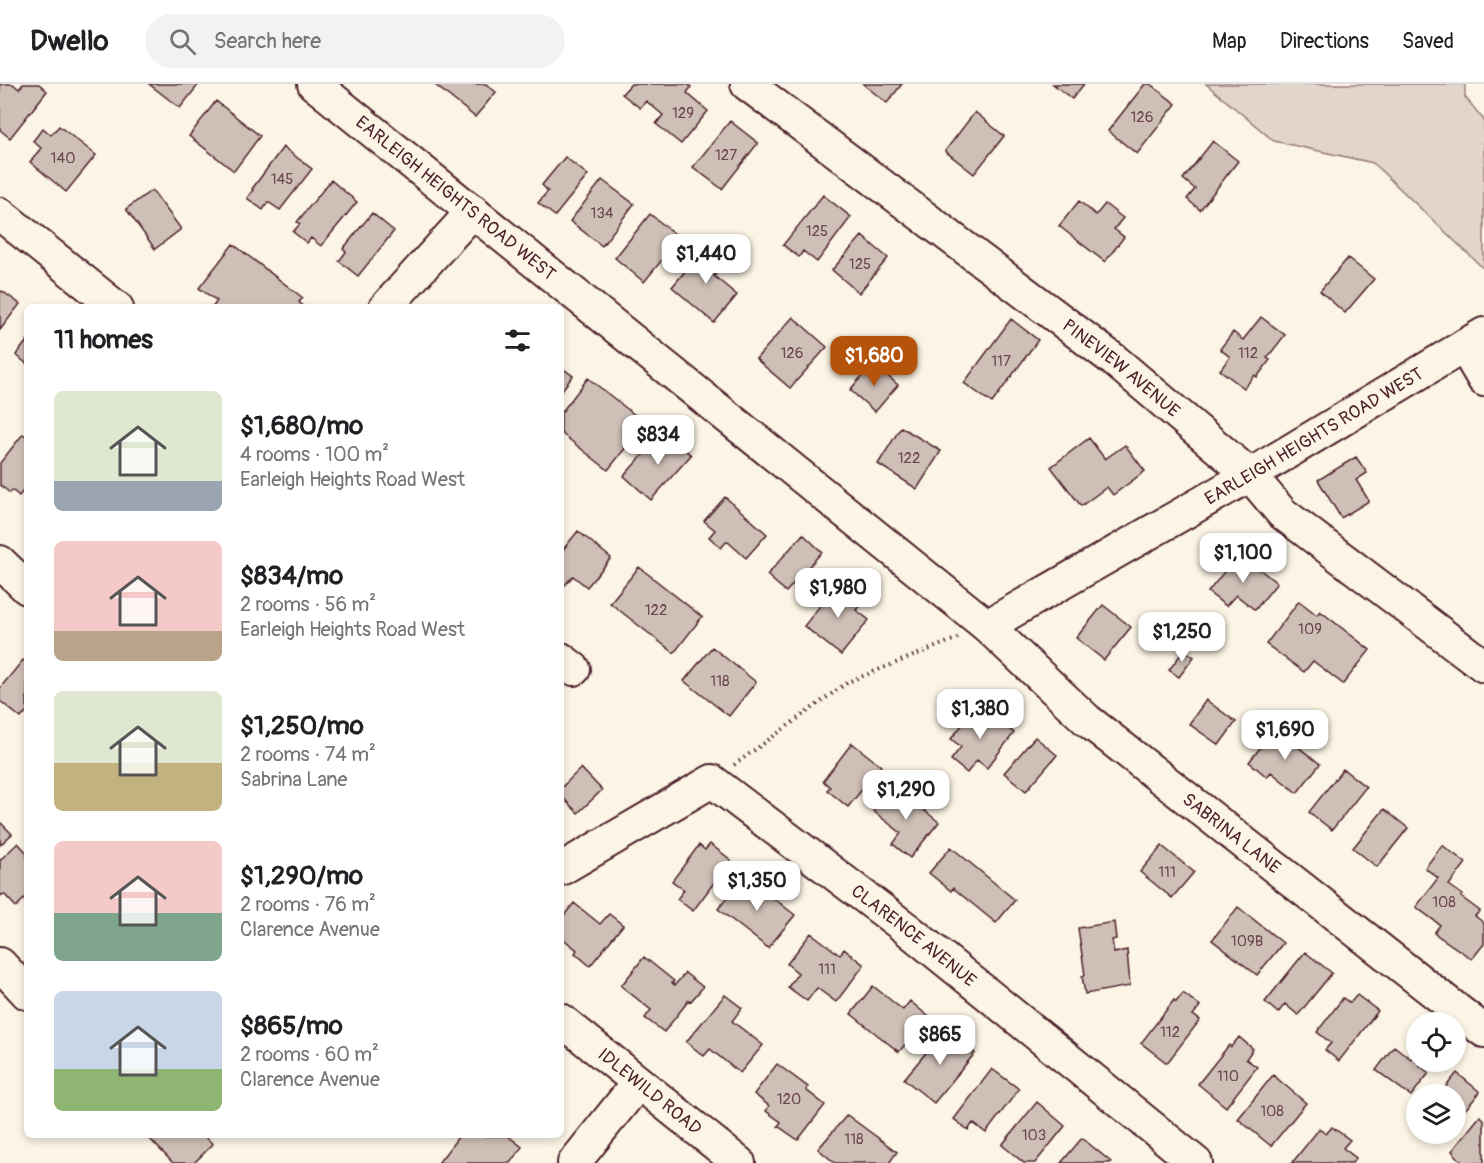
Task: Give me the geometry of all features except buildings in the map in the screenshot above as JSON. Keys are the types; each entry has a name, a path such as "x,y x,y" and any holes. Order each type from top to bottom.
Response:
{"street":[{"name":"EARLEIGH HEIGHTS ROAD WEST","path":"314,84 987,626 1250,476 1474,340"},
{"name":"PINEVIEW AVENUE","path":"747,84 1114,360 1250,476 1282,513 1484,666"},
{"path":"389,304 473,211"},
{"path":"0,214 112,304"},
{"path":"1474,340 1484,380"},
{"path":"0,562 24,585"},
{"name":"SABRINA LANE","path":"987,626 1087,720 1484,1031"},
{"path":"564,867 712,781"},
{"name":"CLARENCE AVENUE","path":"712,781 907,929 1196,1163"},
{"path":"0,964 24,990"},
{"name":"IDLEWILD ROAD","path":"564,1022 739,1163"},
{"path":"574,1163 638,1083"}],"path":[{"path":"712,781 848,682 987,626"}],"shaded area":[{"path":"1206,84 1465,84 1465,97 1484,120 1484,269 1373,163 1274,141"}]}
